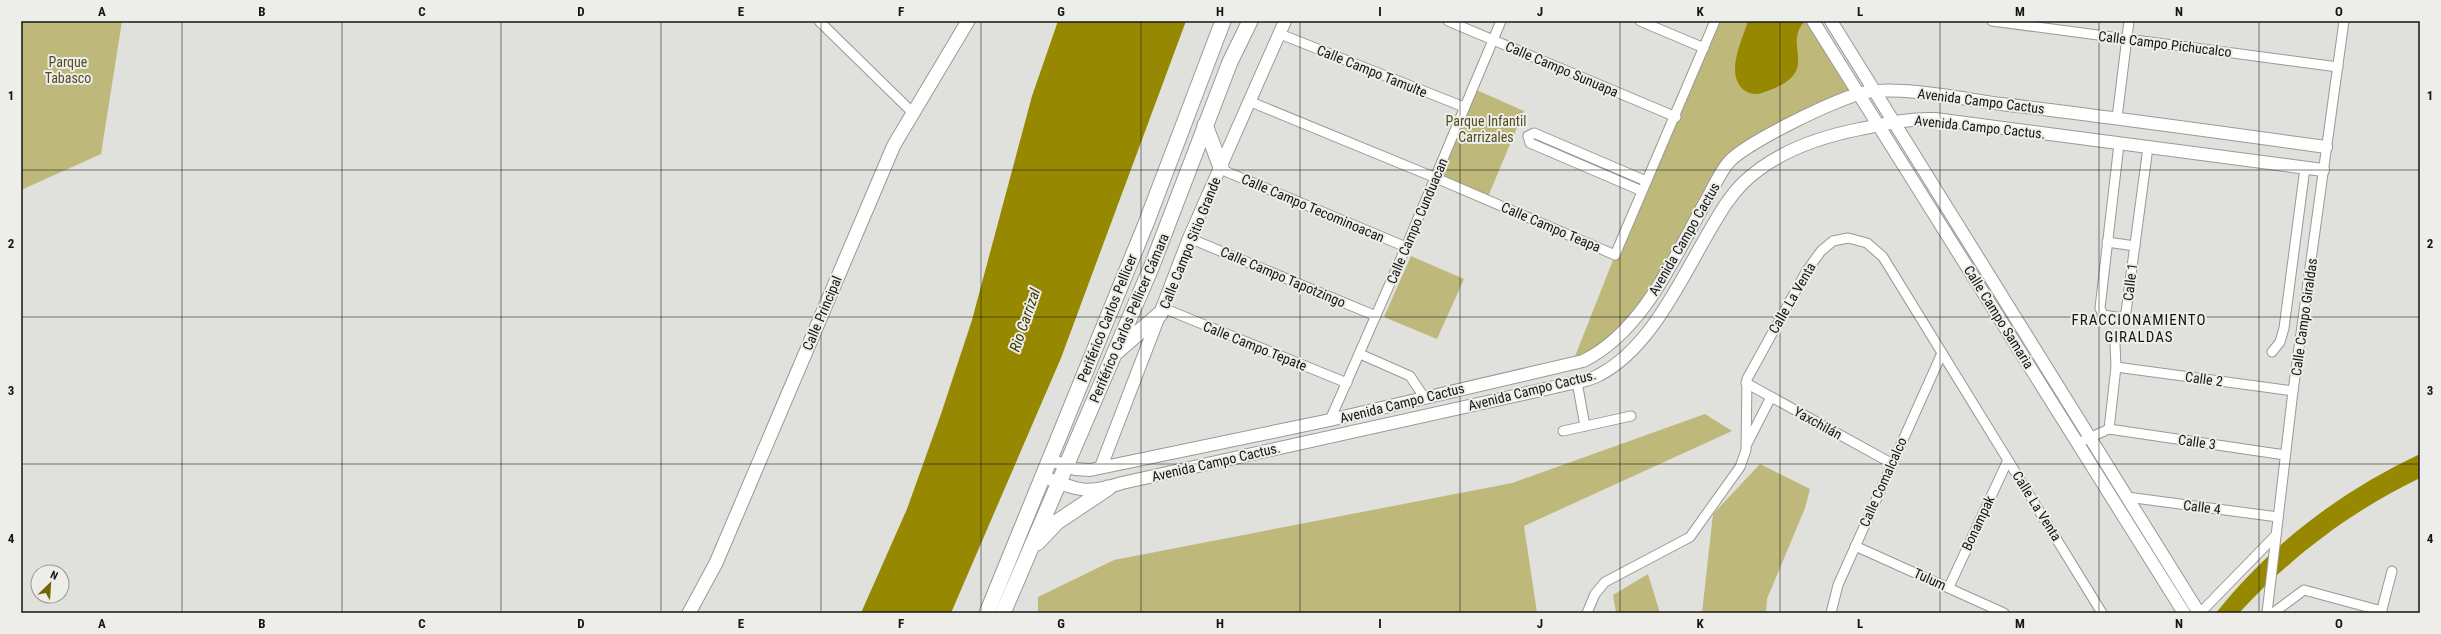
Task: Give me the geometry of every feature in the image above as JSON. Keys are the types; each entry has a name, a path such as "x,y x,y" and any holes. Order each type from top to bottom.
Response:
{"main road":[{"name":"Calle Principal","path":"689,613 716,563 894,145 914,114 968,21"},
{"name":"Periférico Carlos Pellicer","path":"987,613 1051,460 1145,226 1222,21"},
{"name":"Periférico Carlos Pellicer Cámara","path":"1004,613 1113,354 1151,268 1230,62 1250,21"},
{"path":"1205,125 1220,168"},
{"path":"1113,354 1162,311"},
{"path":"1029,552 1056,522 1108,488"}],"street":[{"path":"819,21 914,114"},
{"name":"Calle Campo Sitio Grande","path":"1101,467 1189,238 1286,21"},
{"name":"Calle Campo Sunuapa","path":"1448,21 1676,117"},
{"name":"Calle Campo Cunduacan","path":"1330,420 1436,178 1464,107 1501,21"},
{"path":"1640,21 1704,48"},
{"name":"Calle Campo Teapa","path":"1251,102 1615,254 1646,181 1676,117 1715,21"},
{"name":"Calle Campo Samaria","path":"1814,21 2184,613"},
{"name":"Calle Campo Samaria","path":"1831,21 2200,613"},
{"name":"Calle Campo Pichucalco","path":"1992,21 2338,67"},
{"path":"2118,118 2129,21"},
{"name":"Calle Campo Giraldas","path":"2267,613 2293,391 2344,21"},
{"name":"Calle Campo Tamulte","path":"1280,34 1464,107"},
{"name":"Avenida Campo Cactus","path":"1051,460 1067,466 1085,470 1101,467 1330,420 1424,397 1572,364 1603,351 1628,328 1644,307 1725,167 1736,154 1778,131 1860,94 1874,91 1899,91 2118,118 2326,147"},
{"name":"Avenida Campo Cactus.","path":"1044,477 1088,491 1108,488 1577,382 1600,375 1622,360 1640,344 1729,200 1744,182 1783,155 1818,139 1893,122 1935,119 2323,170"},
{"path":"1642,191 1530,143 1528,136 1534,133 1646,181"},
{"name":"Calle 1","path":"2119,144 2100,312 2106,316 2120,319 2123,318 2126,312 2148,147"},
{"name":"Calle Campo Tecominoacan","path":"1220,168 1406,247"},
{"name":"Calle Campo Giraldas","path":"2272,352 2280,342 2284,328 2305,168"},
{"name":"Calle Campo Tapotzingo","path":"1189,238 1376,316"},
{"name":"Calle La Venta","path":"1587,613 1595,594 1604,582 1694,533 1740,467 1745,455 1746,445 1746,383 1809,266 1827,245 1840,239 1861,240 1881,255 2102,613"},
{"path":"2107,242 2135,246"},
{"name":"Calle Campo Tepate","path":"1162,311 1347,383"},
{"path":"2078,443 2089,436 2108,429 2116,367 2115,344"},
{"name":"Calle Comalcalco","path":"1831,613 1835,591 1891,463 1942,353"},
{"path":"1360,354 1410,376 1424,397"},
{"name":"Calle 2","path":"2116,367 2293,391"},
{"path":"1577,382 1585,426"},
{"name":"Yaxchilán","path":"1746,383 1891,463"},
{"path":"1746,445 1771,397"},
{"path":"1563,431 1631,416"},
{"name":"Calle 3","path":"2108,429 2285,454"},
{"name":"Bonampak","path":"1949,587 2008,460"},
{"name":"Calle 4","path":"2127,497 2278,517"},
{"path":"2200,613 2276,535"},
{"name":"Tulum","path":"1855,546 2004,613"},
{"path":"2273,613 2304,590 2381,612 2392,571"}],"green space":[{"name":"Parque Tabasco","path":"21,21 122,21 101,154 21,190"},
{"path":"1715,21 1814,21 1860,94 1741,150 1637,318 1572,364 1615,255"},
{"name":"Parque Infantil Carrizales","path":"1472,88 1524,111 1487,199 1436,178"},
{"path":"1411,256 1464,279 1437,339 1384,317"},
{"path":"1705,414 1732,431 1524,526 1537,613 1038,613 1038,597 1114,560 1512,483"},
{"path":"1760,464 1810,489 1805,508 1767,599 1766,613 1702,613 1713,514"},
{"path":"1648,574 1660,613 1616,613 1613,595"}],"water":[{"name":"Rio Carrizal","path":"1058,21 1186,21 1061,358 951,613 861,613 907,509 941,414 972,320 1032,96"},
{"path":"1748,21 1805,21 1799,31 1797,40 1797,68 1792,77 1781,85 1759,94 1747,92 1740,86 1736,79 1735,71 1737,54"},
{"path":"2420,454 2420,478 2370,505 2323,537 2301,554 2259,592 2239,613 2216,613 2260,564 2309,522 2362,485"}],"district":[{"name":"FRACCIONAMIENTO GIRALDAS","path":"2139,328"}]}
